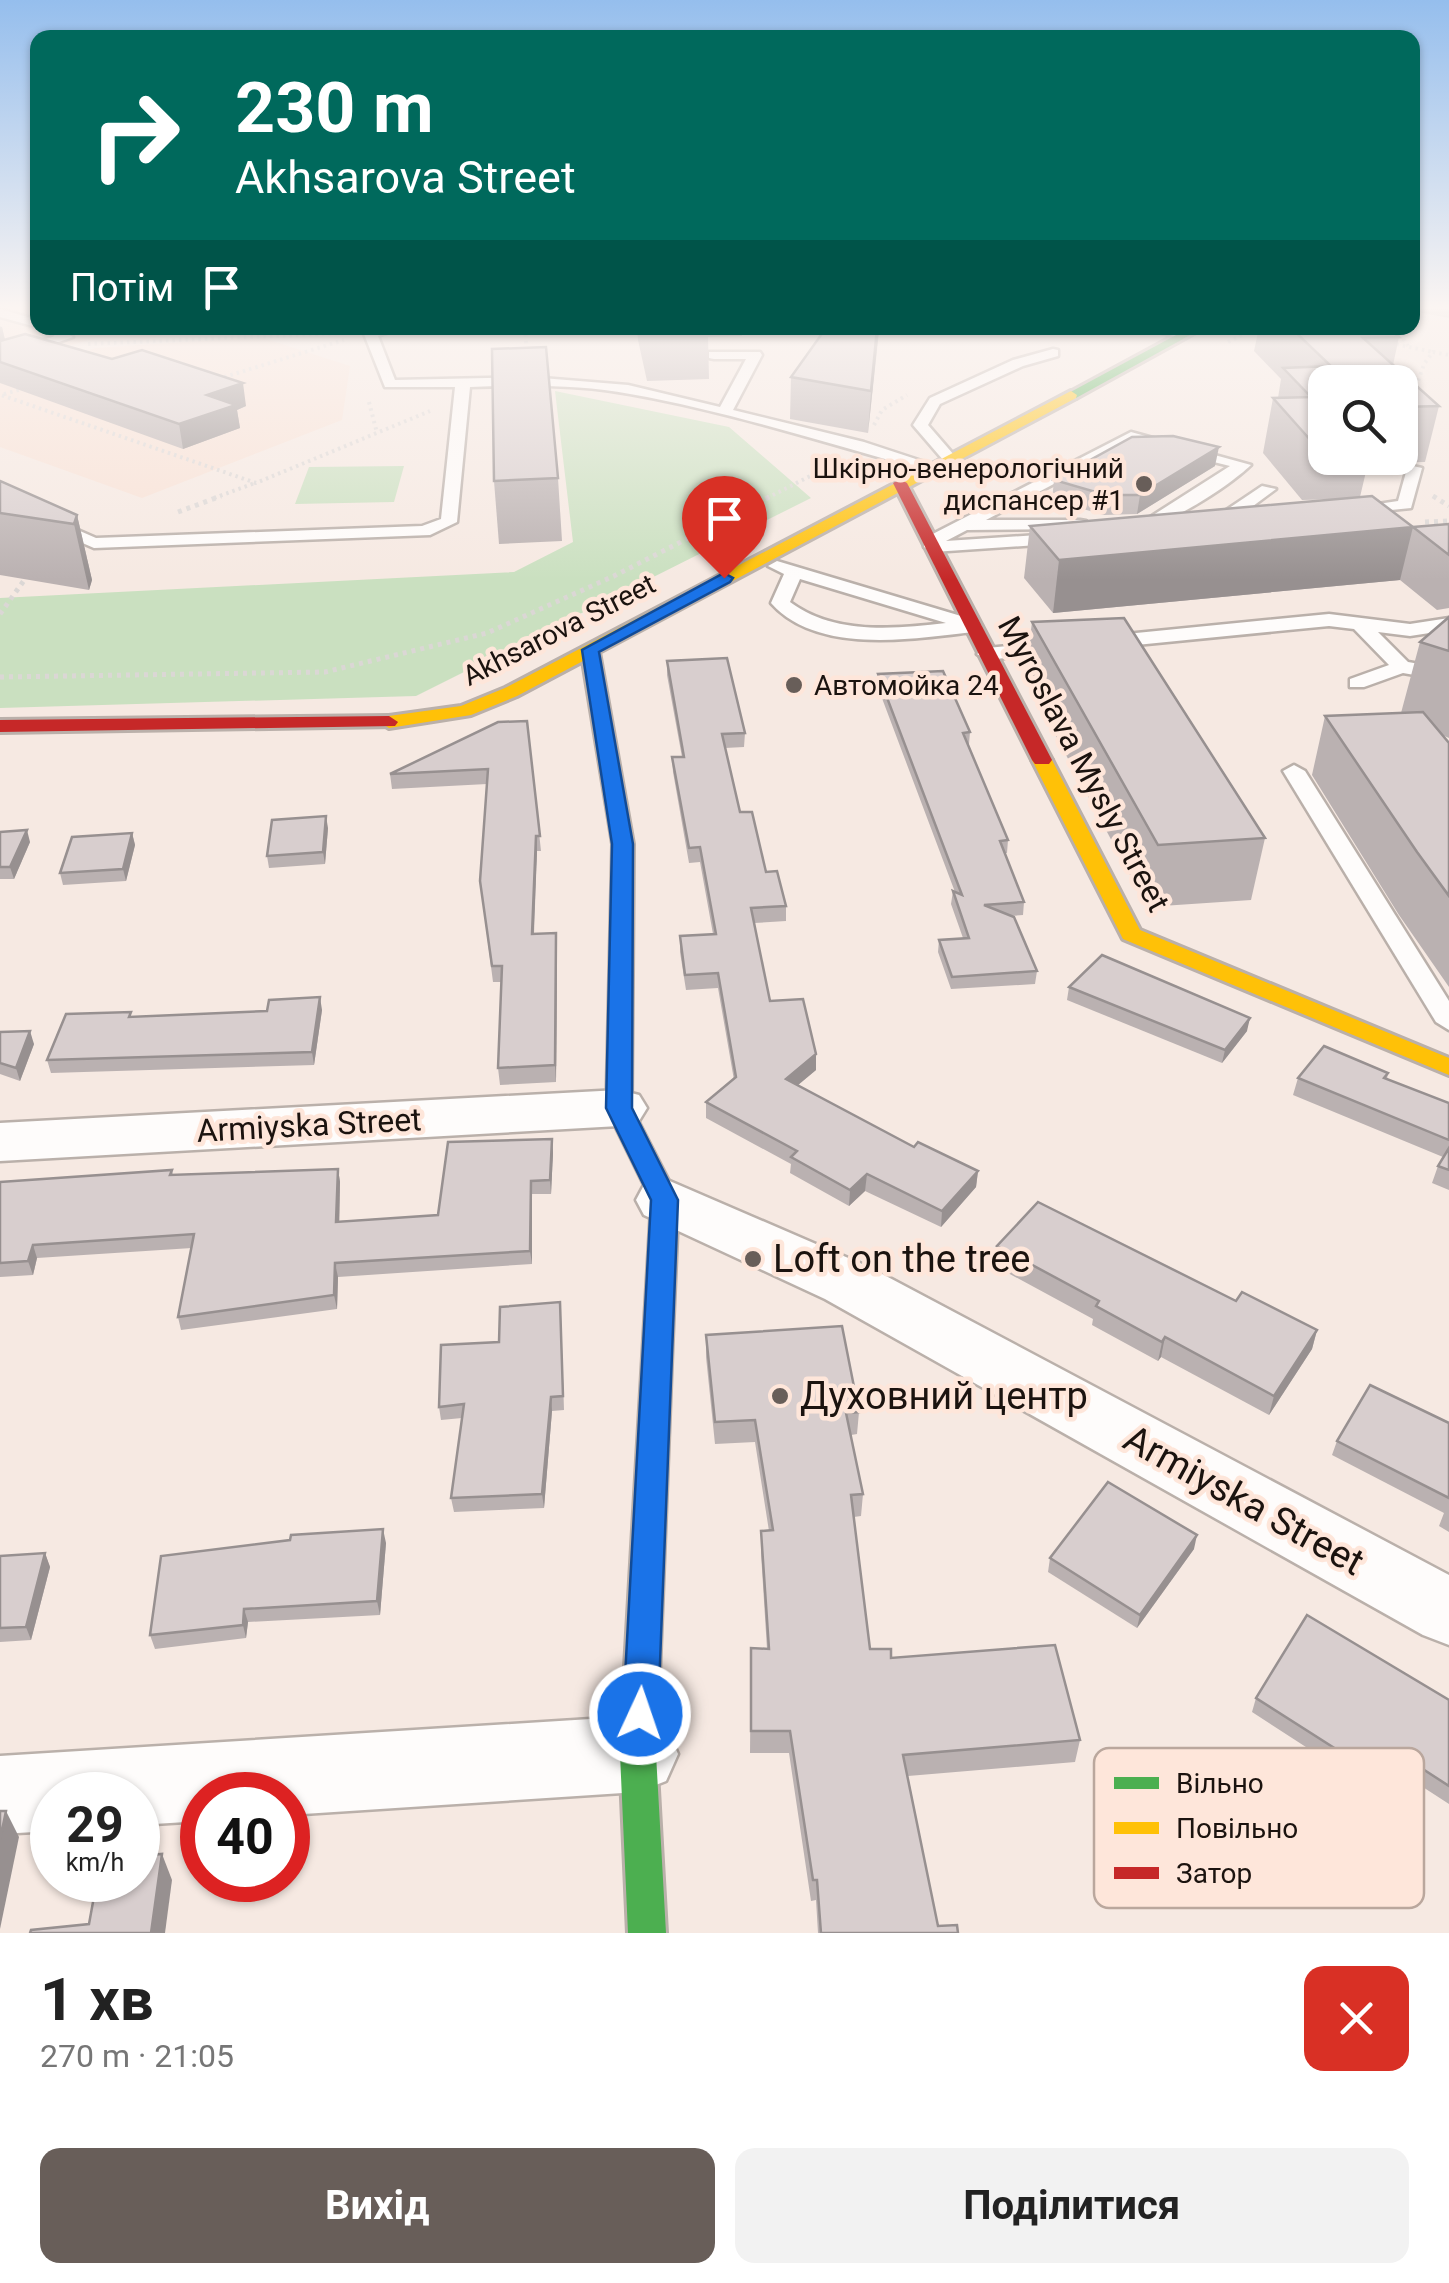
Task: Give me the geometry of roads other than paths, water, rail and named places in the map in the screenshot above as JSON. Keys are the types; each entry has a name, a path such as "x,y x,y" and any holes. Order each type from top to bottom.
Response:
{"street":[{"name":"Akhsarova Street","path":"0,726 400,722 466,711 590,650 1060,399"},
{"name":"Myroslava Mysly Street","path":"900,483 1131,934 1449,1067"},
{"path":"590,650 623,844 619,1108 665,1200 638,1754 648,1933"},
{"name":"Armiyska Street","path":"0,1142 619,1108"},
{"name":"Armiyska Street","path":"665,1200 847,1284 1449,1612"},
{"path":"0,1795 638,1754"}],"lane":[{"path":"0,500 94,542 424,531 450,522 462,399"},
{"path":"669,399 940,462"},
{"path":"724,413 731,399"},
{"path":"939,399 920,425 940,462"},
{"path":"1131,437 1243,465 1151,523 932,545 1131,437"},
{"path":"1347,512 1404,505 1412,475"},
{"path":"1212,528 1268,489"},
{"path":"1192,529 1250,523"},
{"path":"965,525 1172,530"},
{"path":"758,560 973,626"},
{"path":"794,571 780,603 788,611 824,625 905,634 973,626"},
{"path":"987,654 1135,647 1329,620 1410,630 1449,624"},
{"path":"1358,623 1402,667"},
{"path":"1357,684 1402,667 1449,675"},
{"path":"1294,771 1449,1022"}],"place":[{"name":"Шкірно-венерологічний диспансер #1","path":"1144,484"},
{"name":"Автомойка 24","path":"794,685"},
{"name":"Loft on the tree","path":"753,1259"},
{"name":"Духовний центр","path":"780,1396"}]}
